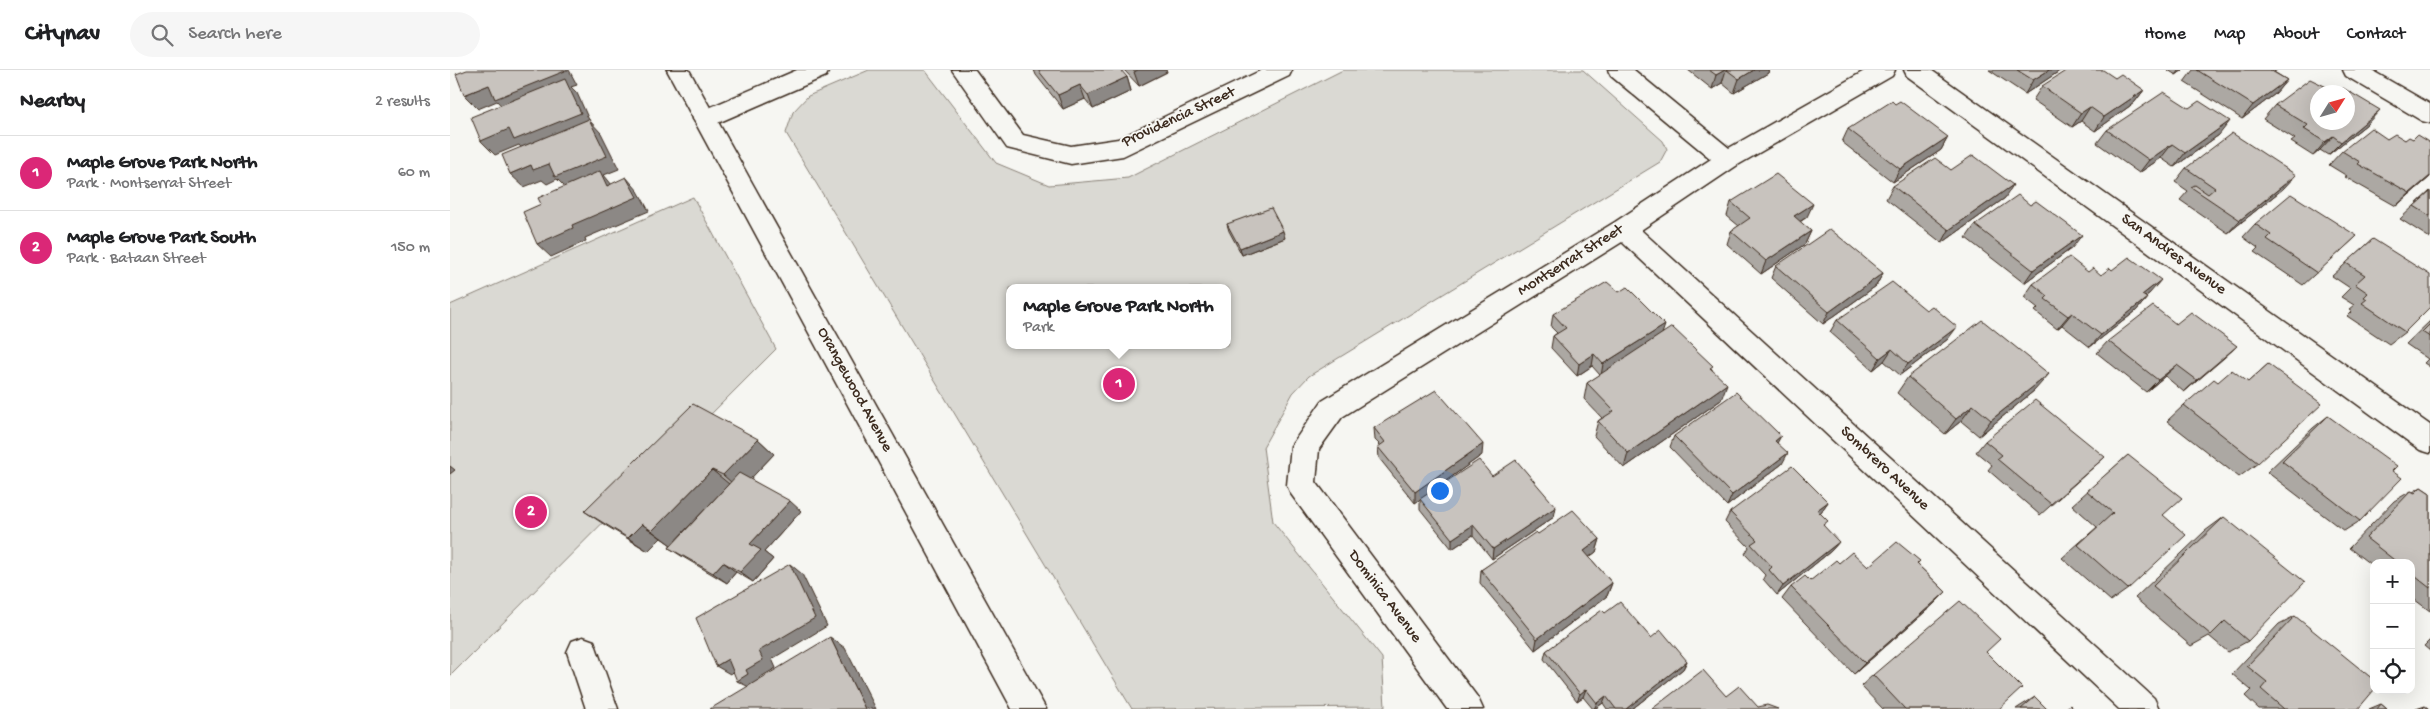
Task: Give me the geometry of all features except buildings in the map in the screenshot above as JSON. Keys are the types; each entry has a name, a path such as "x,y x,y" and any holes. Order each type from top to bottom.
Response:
{"street":[{"name":"Orangewood Avenue","path":"678,70 1030,709"},
{"path":"705,120 818,70"},
{"name":"Providencia Street","path":"963,70 1015,142 1071,155 1123,147 1281,70"},
{"path":"1619,70 1728,160"},
{"name":"Montserrat Street","path":"1301,485 1305,446 1332,409 1624,229 1728,160 1884,70"},
{"name":"San Andres Avenue","path":"1915,70 2430,441"},
{"path":"2354,70 2430,115"},
{"name":"Sombrero Avenue","path":"1624,229 2143,709"},
{"name":"Dominica Avenue","path":"1301,485 1467,709"},
{"path":"583,652 602,709"}],"shaded area":[{"path":"869,70 925,70 996,163 1049,185 1128,178 1343,70 1583,70 1663,141 1667,149 1660,162 1309,376 1293,393 1263,447 1273,522 1382,658 1385,707 1132,709 786,133 793,112 808,96"},
{"path":"693,197 776,349 450,676 450,305"}],"place":[{"name":"Maple Grove Park North","path":"1119,384"},
{"name":"Maple Grove Park South","path":"531,512"}]}
